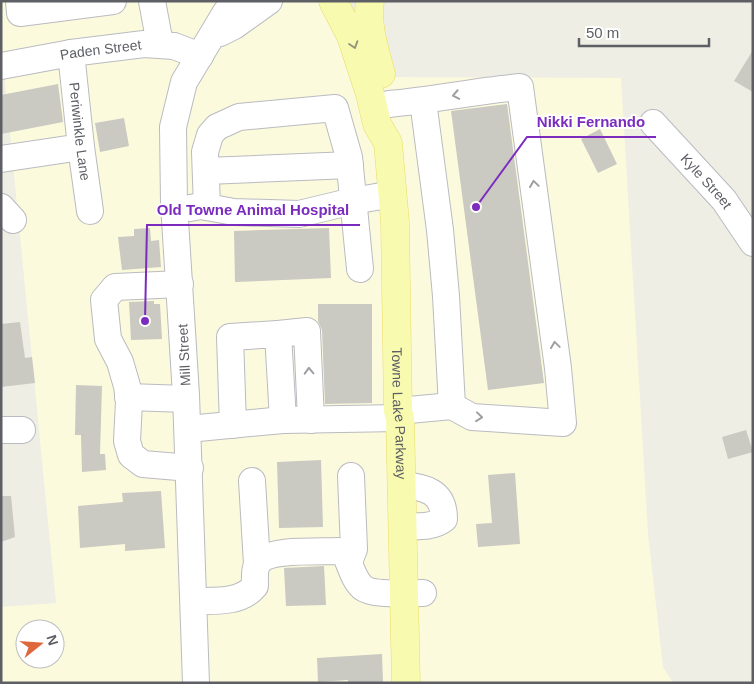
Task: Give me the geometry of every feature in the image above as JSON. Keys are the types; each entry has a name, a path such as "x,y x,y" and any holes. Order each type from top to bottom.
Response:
{"main road":[{"name":"Towne Lake Parkway","path":"333,1 351,36 370,94 377,124 388,143"},
{"name":"Towne Lake Parkway","path":"370,1 371,36 393,126 388,143 395,222 402,526 414,593 406,683"}],"street":[{"path":"19,1 20,14 113,1"},
{"path":"152,1 160,44"},
{"name":"Mill Street","path":"196,683 190,468 174,210 173,127 184,82 226,12 237,1"},
{"path":"206,46 269,1"},
{"name":"Paden Street","path":"1,66 71,53 144,44 206,46"},
{"name":"Periwinkle Lane","path":"71,53 80,147 90,211"},
{"path":"188,429 283,420 399,414 452,406 472,417 563,423 558,368 520,86 475,91 423,101 388,104"},
{"path":"423,101 432,158 446,287 452,406"},
{"path":"207,207 205,152 210,136 217,127 239,117 335,108 350,165 360,269"},
{"name":"Kyle Street","path":"653,123 724,200 753,243"},
{"path":"1,159 80,147"},
{"path":"206,171 350,165"},
{"path":"174,210 201,206 234,212 299,214 393,194"},
{"path":"180,284 114,287 104,300 108,339 120,362 127,386 127,441 130,455 143,464 190,468"},
{"path":"233,425 230,337 307,331 311,420"},
{"path":"278,334 283,420"},
{"path":"128,397 186,400"},
{"path":"349,562 354,549 351,476"},
{"path":"194,601 218,601 243,597 255,586 258,564 252,481"},
{"path":"401,486 416,486 435,493 444,507 444,518 439,523 402,526"},
{"path":"258,564 262,558 275,554 344,552 361,587 369,592 414,593"}],"shaded area":[{"path":"1,1 340,1 367,77 621,78 648,534 663,667 673,683 1,683 1,607 56,603 1,42"}],"building":[{"path":"753,50 753,92 734,81"},
{"path":"58,84 63,122 1,134 1,95"},
{"path":"507,104 544,383 488,390 451,111"},
{"path":"124,118 129,146 100,152 95,123"},
{"path":"600,129 617,164 598,173 581,139"},
{"path":"150,228 151,241 159,240 161,267 122,270 118,237 134,236 134,229"},
{"path":"329,228 331,278 235,282 234,231"},
{"path":"154,301 154,304 160,304 162,339 131,340 129,302"},
{"path":"318,304 372,304 372,403 325,404 322,330 318,321"},
{"path":"20,322 25,358 32,357 35,383 1,387 1,324"},
{"path":"76,385 102,386 100,454 105,454 106,470 82,472 81,435 75,435"},
{"path":"746,430 753,452 728,459 722,437"},
{"path":"321,460 323,527 279,528 277,462"},
{"path":"515,473 520,544 478,547 476,524 492,523 488,475"},
{"path":"161,491 165,548 125,551 125,544 80,548 78,506 123,502 122,493"},
{"path":"1,496 11,496 15,537 1,542"},
{"path":"324,566 326,605 286,606 284,568"},
{"path":"382,654 383,683 348,683 348,680 318,682 317,658"}],"place":[{"name":"Nikki Fernando","path":"476,207"},
{"name":"Old Towne Animal Hospital","path":"145,321"}]}
